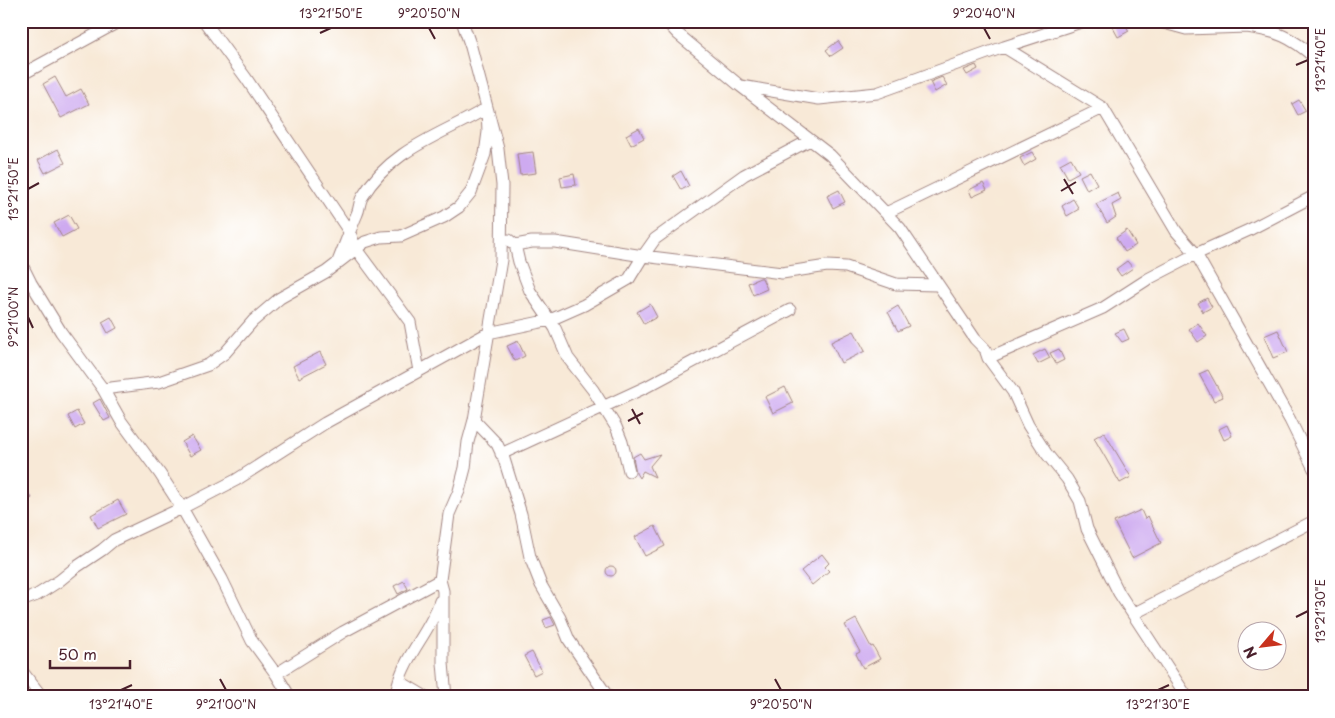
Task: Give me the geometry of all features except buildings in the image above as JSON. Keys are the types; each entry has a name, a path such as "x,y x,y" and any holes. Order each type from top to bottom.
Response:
{"street":[{"path":"204,21 246,78 350,233 356,249 410,322 419,372"},
{"path":"446,697 443,663 442,586 449,514 459,491 474,420 501,260 502,185 498,149 471,47 462,21"},
{"path":"666,21 678,34 739,86 830,155 900,228 975,339 984,349 988,358 1014,392 1028,425 1046,453 1067,479 1080,501 1087,529 1119,593 1187,697"},
{"path":"739,86 819,99 877,93 1004,47 1084,21"},
{"path":"1157,21 1186,29 1251,24 1298,43 1314,58"},
{"path":"21,75 115,22"},
{"path":"1004,47 1103,108 1176,232 1196,254 1290,420 1314,469"},
{"path":"336,264 350,233 362,197 382,170 403,152 487,108"},
{"path":"103,389 159,382 208,365 225,353 253,321 280,298 310,282 365,242 381,237 401,236 444,217 459,207 471,192 485,154 488,132 487,108"},
{"path":"886,213 1103,108"},
{"path":"21,601 37,595 59,581 114,540 236,480 325,423 488,333 550,320 584,305 629,280 643,256 656,239 744,175 810,140"},
{"path":"988,358 1103,308 1148,279 1314,196"},
{"path":"500,232 515,245 530,291 550,320 568,358 593,390 616,427 622,442 629,471"},
{"path":"515,245 532,242 555,242 643,256 782,272 827,266 846,267 896,284 937,284"},
{"path":"21,263 31,284 61,332 103,389 121,421 160,474 182,508 222,578 252,641 290,697"},
{"path":"501,454 646,387 790,310"},
{"path":"474,420 497,444 521,514 530,557 541,586 560,618 569,640 608,697"},
{"path":"1133,614 1314,521"},
{"path":"276,674 343,632 442,586"},
{"path":"397,697 399,681 436,614 442,586"},
{"path":"21,670 42,697"},
{"path":"399,681 426,697"}]}
